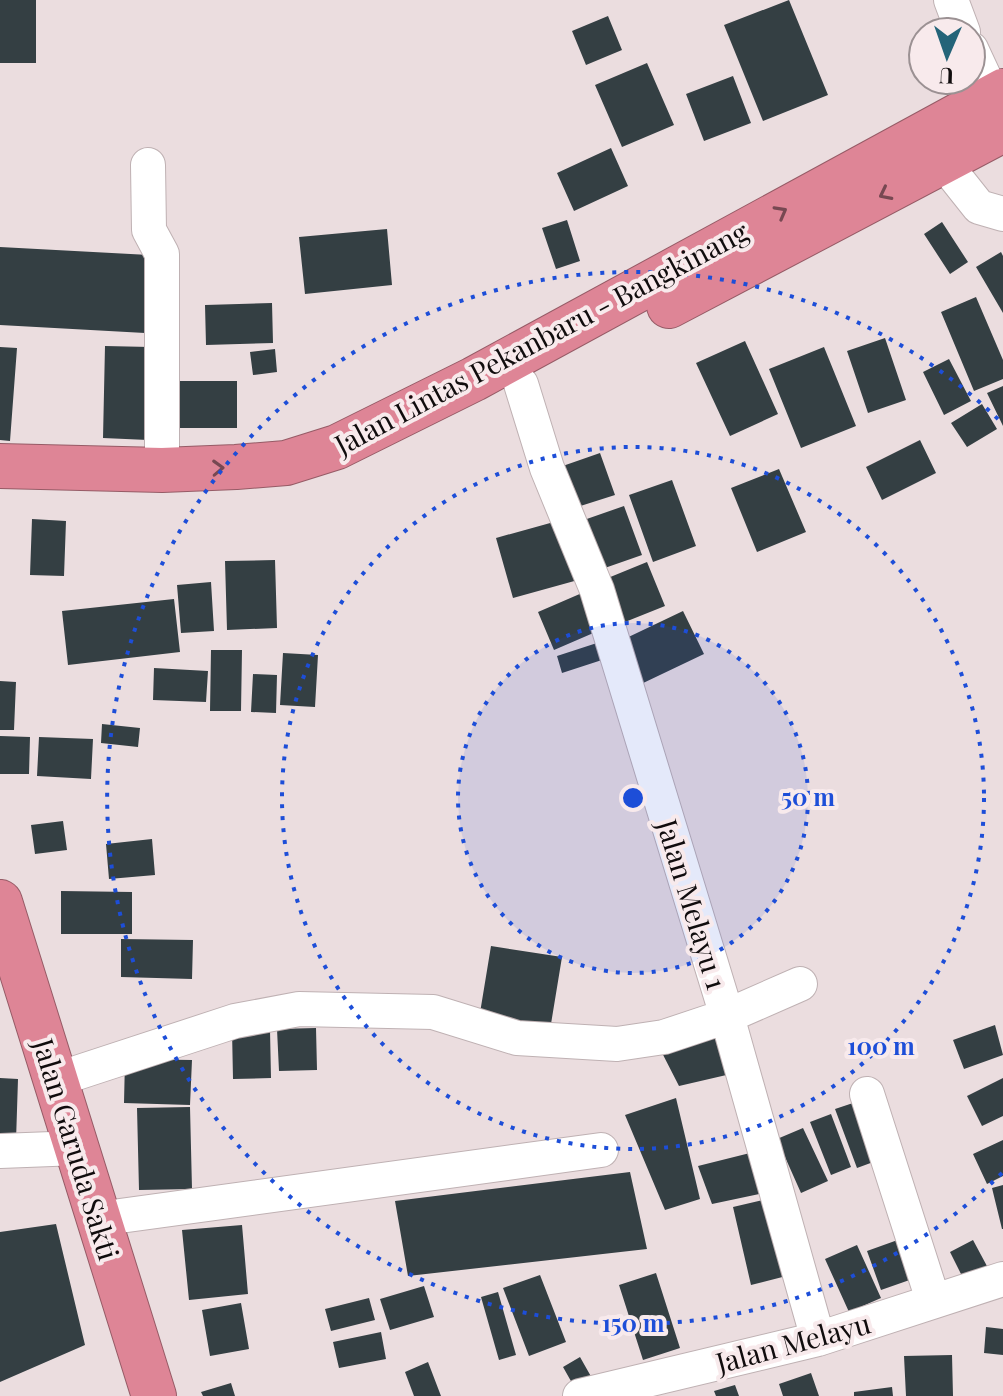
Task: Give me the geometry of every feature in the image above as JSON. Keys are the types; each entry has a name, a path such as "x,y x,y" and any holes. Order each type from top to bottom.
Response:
{"highway":[{"name":"Jalan Lintas Pekanbaru - Bangkinang","path":"0,495 212,497 288,489 374,458 944,163 1000,106"},
{"name":"Jalan Lintas Pekanbaru - Bangkinang","path":"0,466 162,470 286,463 337,447 1000,106"},
{"name":"Jalan Garuda Sakti","path":"0,902 154,1396"}],"street":[{"path":"987,80 1000,106"},
{"path":"944,163 979,207 1003,214"},
{"path":"148,165 149,230 162,254 162,470"},
{"name":"Jalan Melayu 1","path":"521,384 547,468 597,590 727,1016 818,1339"},
{"path":"55,1080 235,1021 299,1009 433,1012 517,1038 617,1044 664,1037 727,1016 800,984"},
{"path":"867,1094 933,1300"},
{"path":"0,1151 78,1148"},
{"path":"98,1219 601,1150"},
{"name":"Jalan Melayu","path":"580,1396 818,1339 1003,1279"}],"building":[{"path":"0,0 36,0 36,63 0,63"},
{"path":"789,0 828,95 763,121 724,25"},
{"path":"608,16 622,50 586,65 572,31"},
{"path":"647,63 674,125 622,147 595,85"},
{"path":"733,76 751,123 704,141 686,94"},
{"path":"611,148 628,186 574,211 557,173"},
{"path":"567,220 580,261 556,269 542,228"},
{"path":"942,222 968,262 950,274 924,234"},
{"path":"387,229 392,285 305,294 299,237"},
{"path":"0,247 149,255 145,333 0,325"},
{"path":"1001,252 1003,256 1003,313 976,267"},
{"path":"976,297 1003,360 1003,379 974,391 941,312"},
{"path":"272,303 273,343 206,345 205,305"},
{"path":"885,338 906,400 868,413 847,351"},
{"path":"745,341 778,414 730,436 696,363"},
{"path":"105,346 150,347 148,440 103,438"},
{"path":"0,347 17,348 10,441 0,440"},
{"path":"824,347 856,426 801,448 769,369"},
{"path":"275,349 277,372 253,375 250,352"},
{"path":"949,359 971,401 944,415 923,372"},
{"path":"174,381 237,381 237,428 174,428"},
{"path":"1003,386 1003,426 987,393"},
{"path":"982,404 997,429 967,447 951,423"},
{"path":"920,440 936,473 882,500 866,467"},
{"path":"600,453 615,495 571,509 557,468"},
{"path":"779,469 806,532 757,552 731,488"},
{"path":"672,480 696,546 653,562 629,495"},
{"path":"624,506 642,555 599,570 581,521"},
{"path":"32,519 66,521 64,576 30,575"},
{"path":"561,520 578,580 513,598 496,538"},
{"path":"275,560 277,628 227,630 225,561"},
{"path":"647,562 665,606 620,624 603,580"},
{"path":"211,582 214,631 181,633 177,585"},
{"path":"582,593 598,631 554,650 538,612"},
{"path":"174,599 180,652 68,665 62,611"},
{"path":"683,611 704,654 639,685 618,642"},
{"path":"600,642 605,659 562,673 557,656"},
{"path":"211,650 242,650 241,711 210,711"},
{"path":"283,653 318,655 315,707 280,705"},
{"path":"154,668 208,671 206,702 153,700"},
{"path":"253,674 277,675 276,713 251,712"},
{"path":"0,681 16,682 14,730 0,730"},
{"path":"102,724 140,728 138,747 101,743"},
{"path":"0,736 30,737 29,774 0,774"},
{"path":"39,737 93,739 91,779 37,776"},
{"path":"63,821 67,850 35,854 31,825"},
{"path":"152,839 155,875 109,879 106,844"},
{"path":"61,891 132,892 132,934 61,934"},
{"path":"121,939 193,940 192,979 121,977"},
{"path":"491,946 562,957 550,1030 479,1019"},
{"path":"995,1025 1003,1055 964,1069 953,1040"},
{"path":"316,1028 317,1070 279,1071 277,1029"},
{"path":"232,1030 270,1030 271,1078 233,1079"},
{"path":"721,1030 735,1073 679,1086 658,1045"},
{"path":"125,1059 192,1060 190,1105 124,1103"},
{"path":"0,1078 18,1079 16,1141 0,1141"},
{"path":"1003,1078 1003,1116 982,1126 967,1096"},
{"path":"676,1098 700,1199 665,1210 625,1115"},
{"path":"853,1103 876,1161 857,1168 835,1109"},
{"path":"190,1107 192,1189 139,1190 137,1108"},
{"path":"831,1114 851,1167 831,1175 810,1122"},
{"path":"803,1128 828,1181 801,1193 777,1139"},
{"path":"1003,1140 1003,1176 987,1184 973,1154"},
{"path":"758,1151 769,1192 712,1204 698,1166"},
{"path":"630,1172 647,1249 408,1276 395,1201"},
{"path":"1003,1185 1003,1229 1002,1229 992,1188"},
{"path":"776,1197 798,1273 751,1285 733,1207"},
{"path":"56,1224 85,1345 0,1382 0,1232"},
{"path":"242,1225 248,1294 189,1300 182,1230"},
{"path":"906,1237 921,1276 881,1290 867,1251"},
{"path":"973,1240 988,1268 964,1280 950,1252"},
{"path":"857,1245 881,1298 849,1312 825,1259"},
{"path":"656,1273 680,1348 643,1360 619,1285"},
{"path":"540,1275 566,1342 529,1356 503,1288"},
{"path":"424,1286 434,1317 390,1330 380,1299"},
{"path":"498,1292 516,1355 499,1360 481,1297"},
{"path":"369,1298 375,1320 331,1331 325,1309"},
{"path":"241,1303 249,1349 210,1356 202,1310"},
{"path":"986,1327 1003,1329 1003,1355 984,1353"},
{"path":"381,1332 386,1359 339,1368 333,1342"},
{"path":"952,1355 953,1396 906,1396 904,1356"},
{"path":"580,1357 593,1380 576,1390 563,1367"},
{"path":"428,1362 441,1396 414,1396 405,1372"},
{"path":"811,1373 819,1396 783,1396 779,1384"},
{"path":"231,1383 235,1396 203,1396 201,1392"},
{"path":"735,1385 739,1396 716,1396 714,1391"},
{"path":"892,1387 893,1396 854,1396 854,1392"}]}
